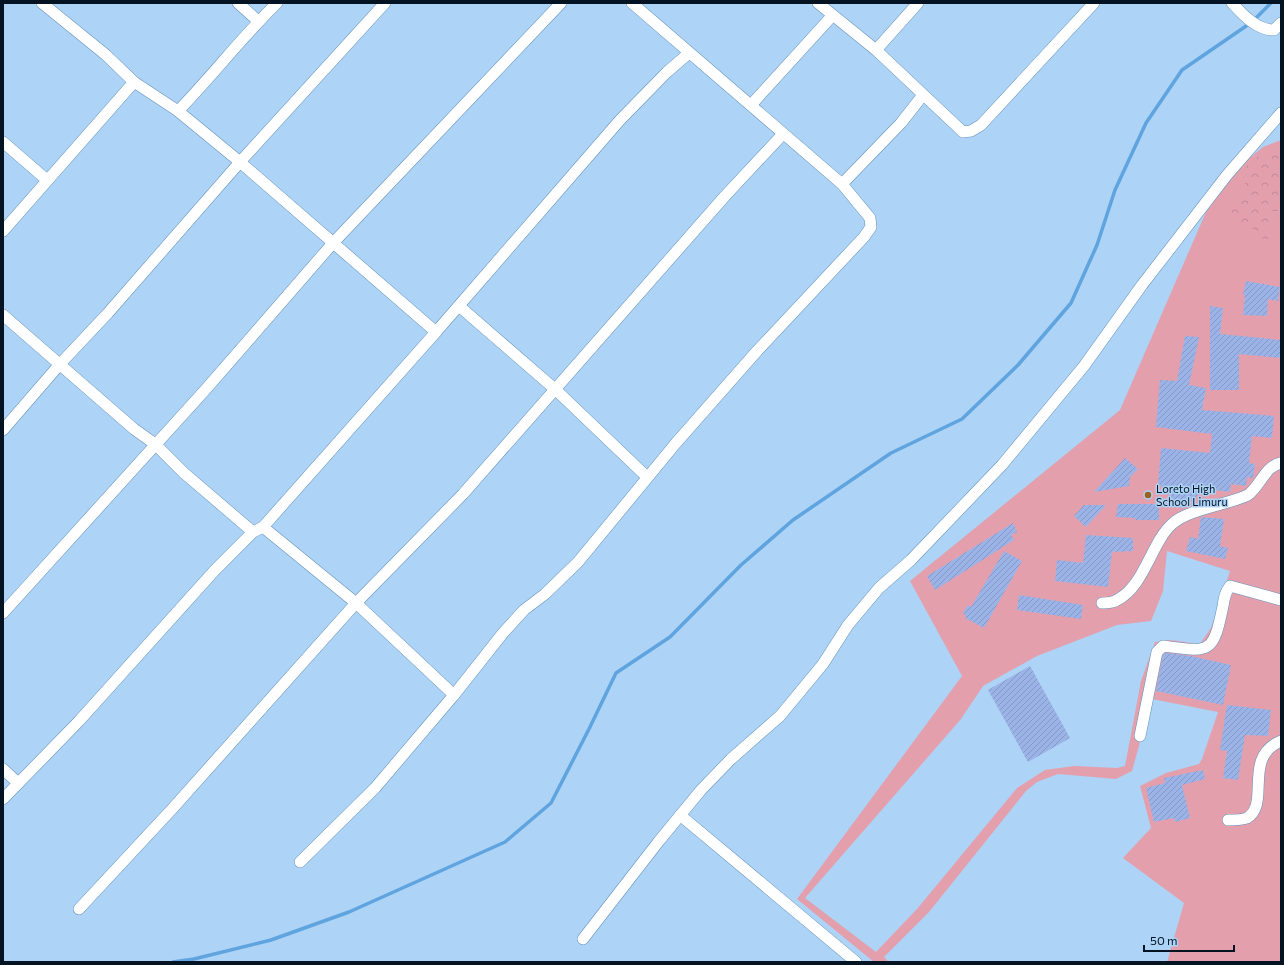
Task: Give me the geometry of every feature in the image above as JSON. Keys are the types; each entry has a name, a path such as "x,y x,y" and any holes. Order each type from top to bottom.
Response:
{"street":[{"path":"42,3 106,55 134,82 178,111 240,162 436,332"},
{"path":"238,3 258,21"},
{"path":"178,111 212,75 258,21 277,3"},
{"path":"3,430 240,162 385,3"},
{"path":"3,614 333,243 561,3"},
{"path":"300,862 375,788 454,695 503,633 524,610 545,594 578,562 647,477 757,351 864,237 871,227 870,218 842,184 782,134 751,105 632,3"},
{"path":"818,3 832,16 876,50 963,132 971,131 981,126 1094,3"},
{"path":"876,50 918,3"},
{"path":"1232,3 1252,22 1266,30 1274,30 1281,23"},
{"path":"751,105 832,16"},
{"path":"3,799 80,722 171,618 258,530 459,306 625,114 667,72 689,53"},
{"path":"3,231 134,82"},
{"path":"842,184 901,123 923,95"},
{"path":"583,939 680,815 731,759 780,716 823,664 848,625 879,588 911,560 1002,465 1084,366 1142,284 1180,237 1227,174 1281,113"},
{"path":"80,909 173,808 356,603 463,494 725,196 782,134"},
{"path":"3,142 47,180"},
{"path":"459,306 556,390 647,477"},
{"path":"3,315 134,429 155,444 184,473 356,603 454,695"},
{"path":"1102,603 1117,601 1132,587 1139,578 1164,534 1172,524 1182,517 1248,495 1255,489 1274,464 1281,463"},
{"path":"1140,736 1159,648 1163,646 1196,650 1209,646 1217,633 1225,594 1230,586 1281,600"},
{"path":"1228,820 1245,819 1253,811 1256,804 1260,765 1264,752 1271,745 1281,741"},
{"path":"3,769 18,783"},
{"path":"680,815 856,962"}],"green space":[{"name":"Loreto High School Limuru","path":"1281,140 1281,962 1167,962 1184,903 1123,858 1151,828 1140,786 1166,773 1199,764 1218,712 1152,699 1132,771 1116,779 1058,774 1037,782 1026,791 929,912 884,957 889,962 874,962 797,899 962,676 910,581 1120,410 1206,212 1240,166 1263,147","holes":["1167,551 1230,571 1211,628 1200,644 1170,640 1155,642 1141,681 1125,766 1117,768 1074,766 1045,770 1017,788 917,909 876,952 805,898 961,719 983,686 1037,656 1117,625 1151,621 1163,591"]},
{"path":"1268,150 1281,151 1281,211 1272,211 1269,239 1256,238 1253,229 1240,228 1231,214 1234,202 1246,182 1244,173 1248,163"}],"building":[{"path":"1246,281 1280,287 1278,301 1268,299 1267,316 1243,315 1245,295 1243,295"},
{"path":"1210,306 1223,308 1220,334 1281,340 1281,358 1239,354 1239,390 1210,390"},
{"path":"1185,336 1199,337 1189,385 1206,388 1202,410 1274,416 1272,438 1252,436 1249,463 1255,464 1253,478 1247,477 1246,486 1231,484 1230,492 1205,489 1182,509 1158,483 1161,448 1210,453 1212,434 1156,427 1160,380 1177,381"},
{"path":"1125,458 1138,469 1130,477 1129,486 1094,492"},
{"path":"1118,504 1159,504 1159,520 1135,520 1135,518 1116,517"},
{"path":"1084,505 1106,505 1086,527 1074,516"},
{"path":"1201,517 1224,519 1220,546 1228,548 1225,559 1186,551 1190,537 1198,539"},
{"path":"1013,523 1017,532 1011,535 1014,540 935,590 927,576"},
{"path":"1086,535 1133,538 1133,551 1112,552 1108,587 1055,581 1057,560 1083,563"},
{"path":"1004,551 1022,561 984,628 965,618 966,616 963,613 968,605 971,607"},
{"path":"1019,595 1083,605 1081,619 1017,610"},
{"path":"1166,653 1191,656 1231,665 1223,705 1156,691 1163,655"},
{"path":"1030,666 1070,738 1028,762 988,690"},
{"path":"1227,705 1271,710 1268,736 1245,735 1238,780 1223,778 1227,751 1220,750"},
{"path":"1203,770 1205,779 1182,785 1190,818 1175,822 1174,818 1154,822 1146,788 1165,783 1164,778"}],"waterway":[{"path":"173,962 194,959 271,940 349,912 505,842 551,803 616,673 670,637 741,565 793,520 891,453 962,419 1018,365 1071,303 1097,245 1115,190 1146,123 1182,70 1252,22 1271,3"}],"place":[{"name":"Loreto High School Limuru","path":"1148,495"}]}
